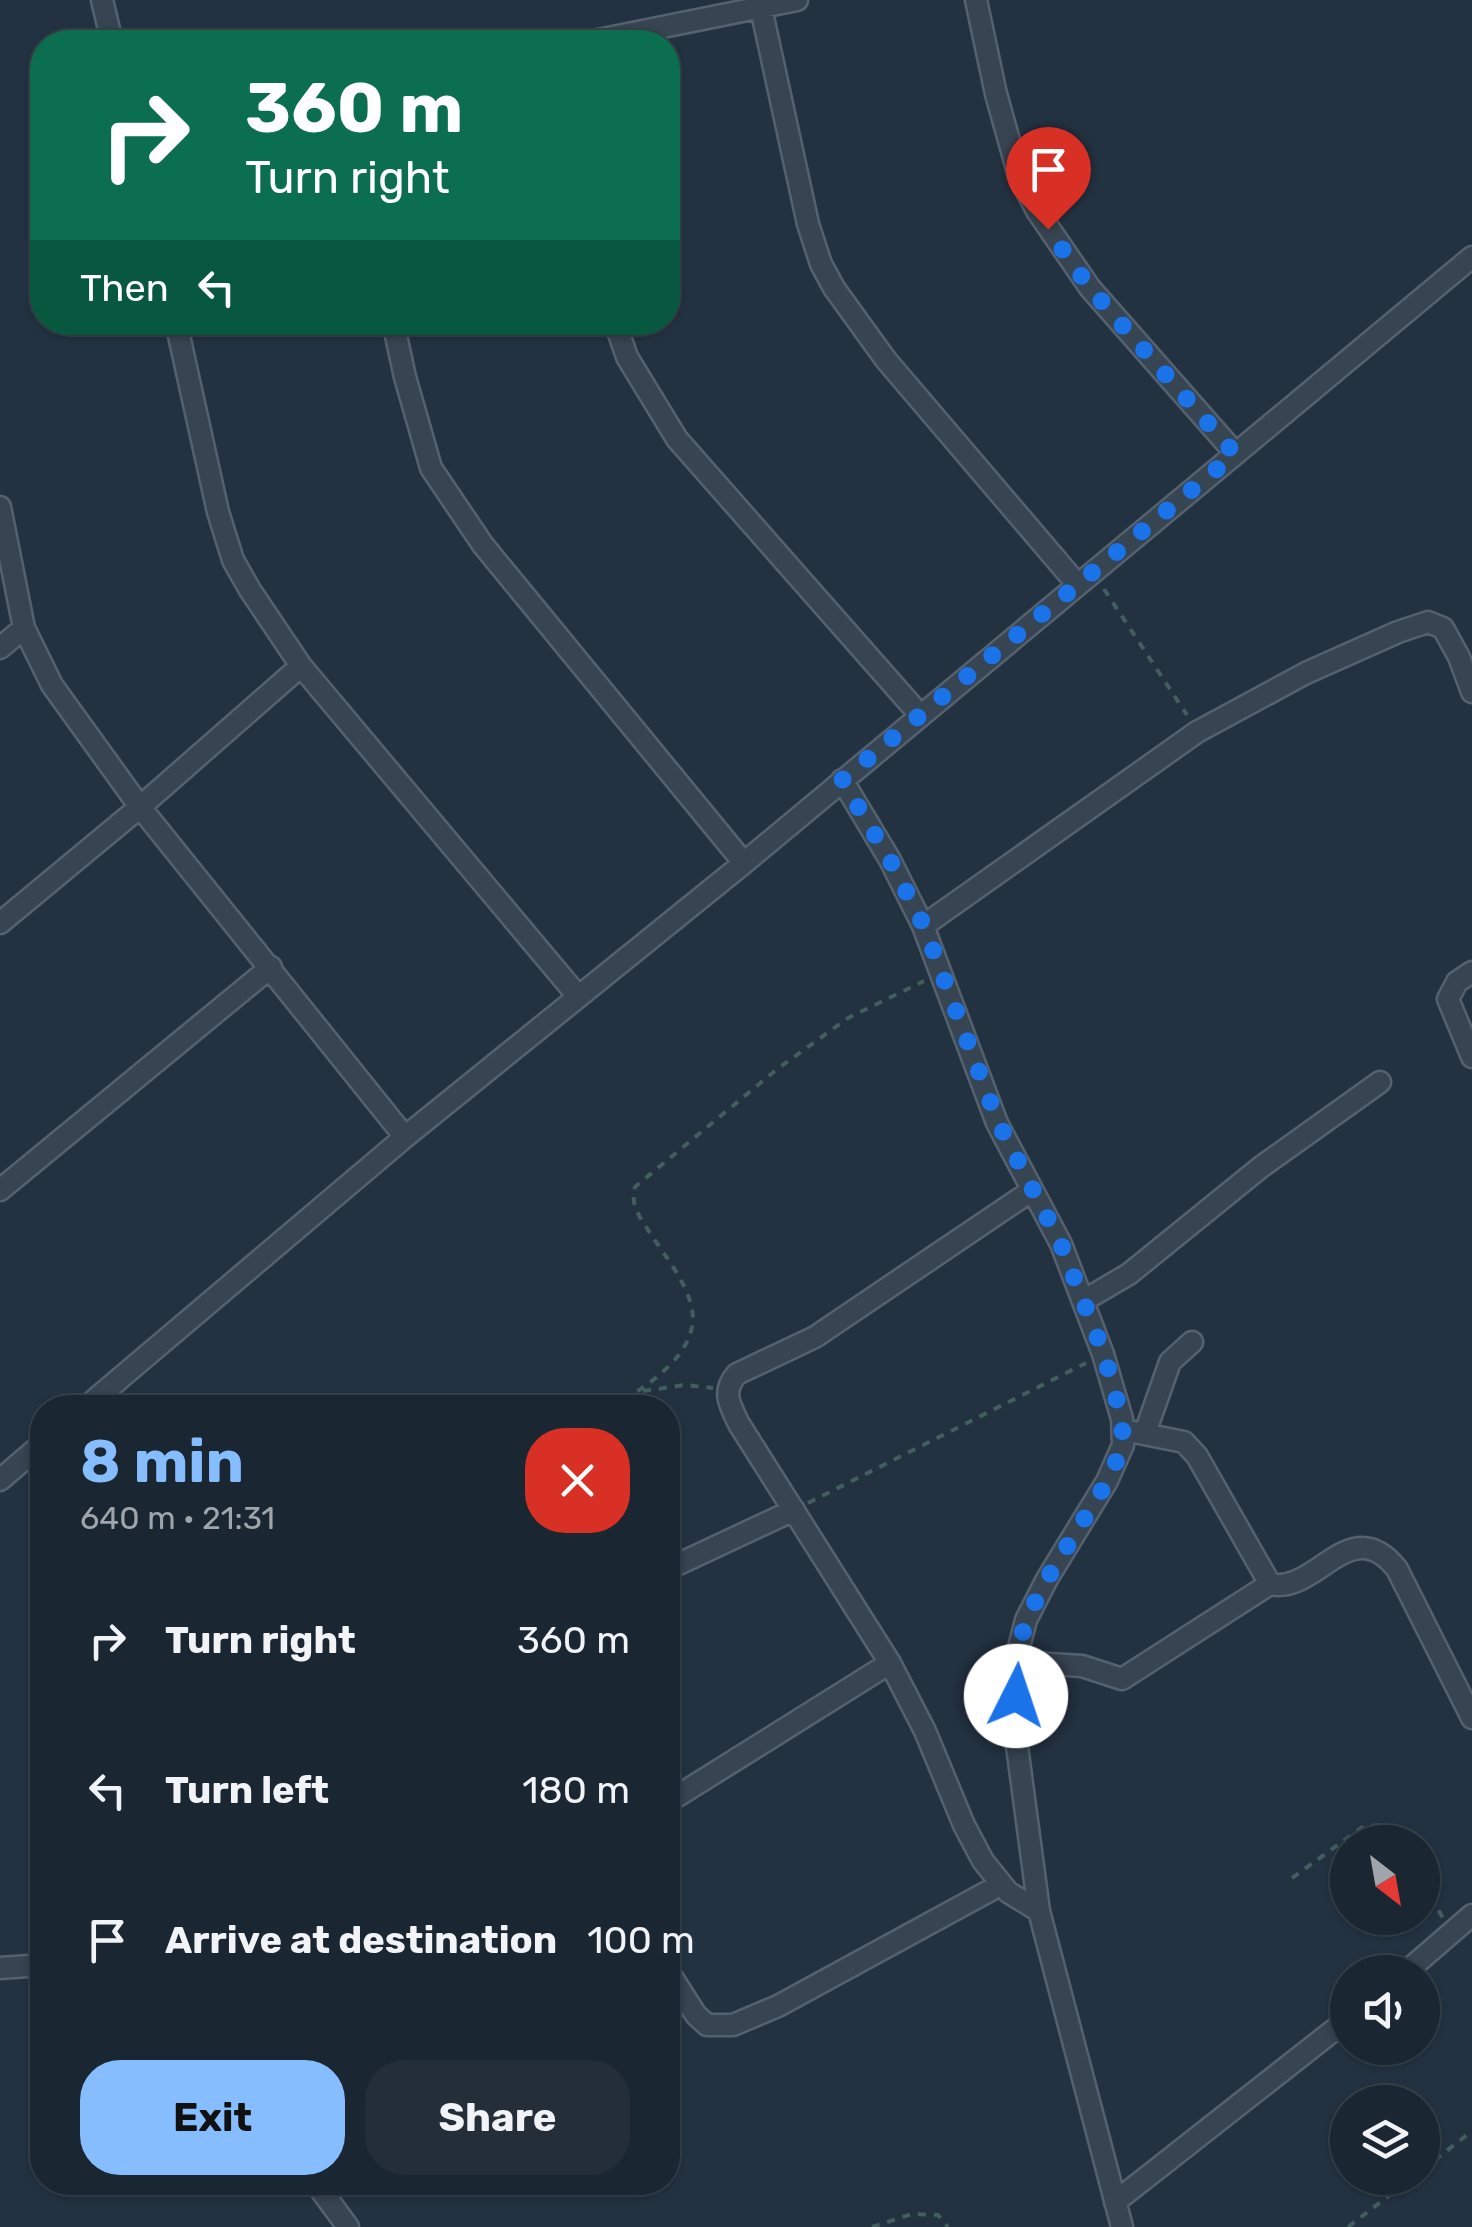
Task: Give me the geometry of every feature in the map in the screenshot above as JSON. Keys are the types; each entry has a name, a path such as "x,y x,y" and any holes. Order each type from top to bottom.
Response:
{"street":[{"path":"102,0 109,30"},
{"path":"649,30 797,0"},
{"path":"976,0 1019,176 1037,211 1090,288 1235,454"},
{"path":"761,8 808,224 821,264 834,288 886,360 1085,578"},
{"path":"101,1395 405,1137 744,863 1472,256"},
{"path":"179,335 218,512 233,560 268,620 300,666 578,995"},
{"path":"396,335 424,449 445,493 483,545 744,863"},
{"path":"619,335 627,357 677,439 920,715"},
{"path":"0,507 24,628 52,685 140,807 405,1137"},
{"path":"924,926 1198,732 1306,673 1428,622 1436,623 1450,639 1472,692"},
{"path":"0,648 24,628"},
{"path":"0,922 140,807 300,666"},
{"path":"842,780 924,926 998,1122 1061,1244 1104,1354 1124,1430 1123,1446 1101,1494 1026,1620 1017,1662 1014,1731 1039,1911 1122,2227"},
{"path":"0,1190 271,968"},
{"path":"1472,972 1456,982 1448,999 1472,1057"},
{"path":"1083,1301 1129,1274 1261,1168 1380,1082"},
{"path":"1031,1191 815,1337 736,1374 728,1389 729,1404 739,1424 890,1664 925,1731 964,1825 1000,1884 1022,1904 1039,1911"},
{"path":"1146,1433 1170,1362 1192,1342"},
{"path":"1124,1430 1184,1442 1197,1456 1270,1584"},
{"path":"0,1480 30,1454"},
{"path":"680,1564 794,1510"},
{"path":"1017,1662 1082,1666 1122,1679 1270,1584 1290,1584 1332,1558 1372,1547 1385,1554 1397,1569 1472,1718"},
{"path":"680,1795 890,1664"},
{"path":"680,1990 707,2025 733,2025 778,2006 1000,1884"},
{"path":"1427,1955 1472,1915"},
{"path":"5,1967 30,1954"},
{"path":"5,1967 30,1966"},
{"path":"1114,2202 1330,2033"},
{"path":"325,2195 348,2227"}],"path":[{"path":"1085,578 1198,732"},
{"path":"635,1395 668,1368 682,1348 692,1311 682,1283 636,1210 635,1188 776,1070 848,1018 942,972"},
{"path":"794,1510 1104,1354"},
{"path":"641,1392 685,1385 728,1389"},
{"path":"1292,1878 1330,1851"},
{"path":"1440,1914 1452,1935"},
{"path":"1440,2156 1472,2131"},
{"path":"1348,2227 1390,2195"},
{"path":"872,2227 923,2213 938,2215 948,2227"}],"route":[{"path":"1016,1696 1017,1655 1026,1620 1107,1482 1123,1446 1122,1419 1104,1354 1061,1244 998,1122 924,926 842,780 1235,454 1090,288 1048,229"}]}
